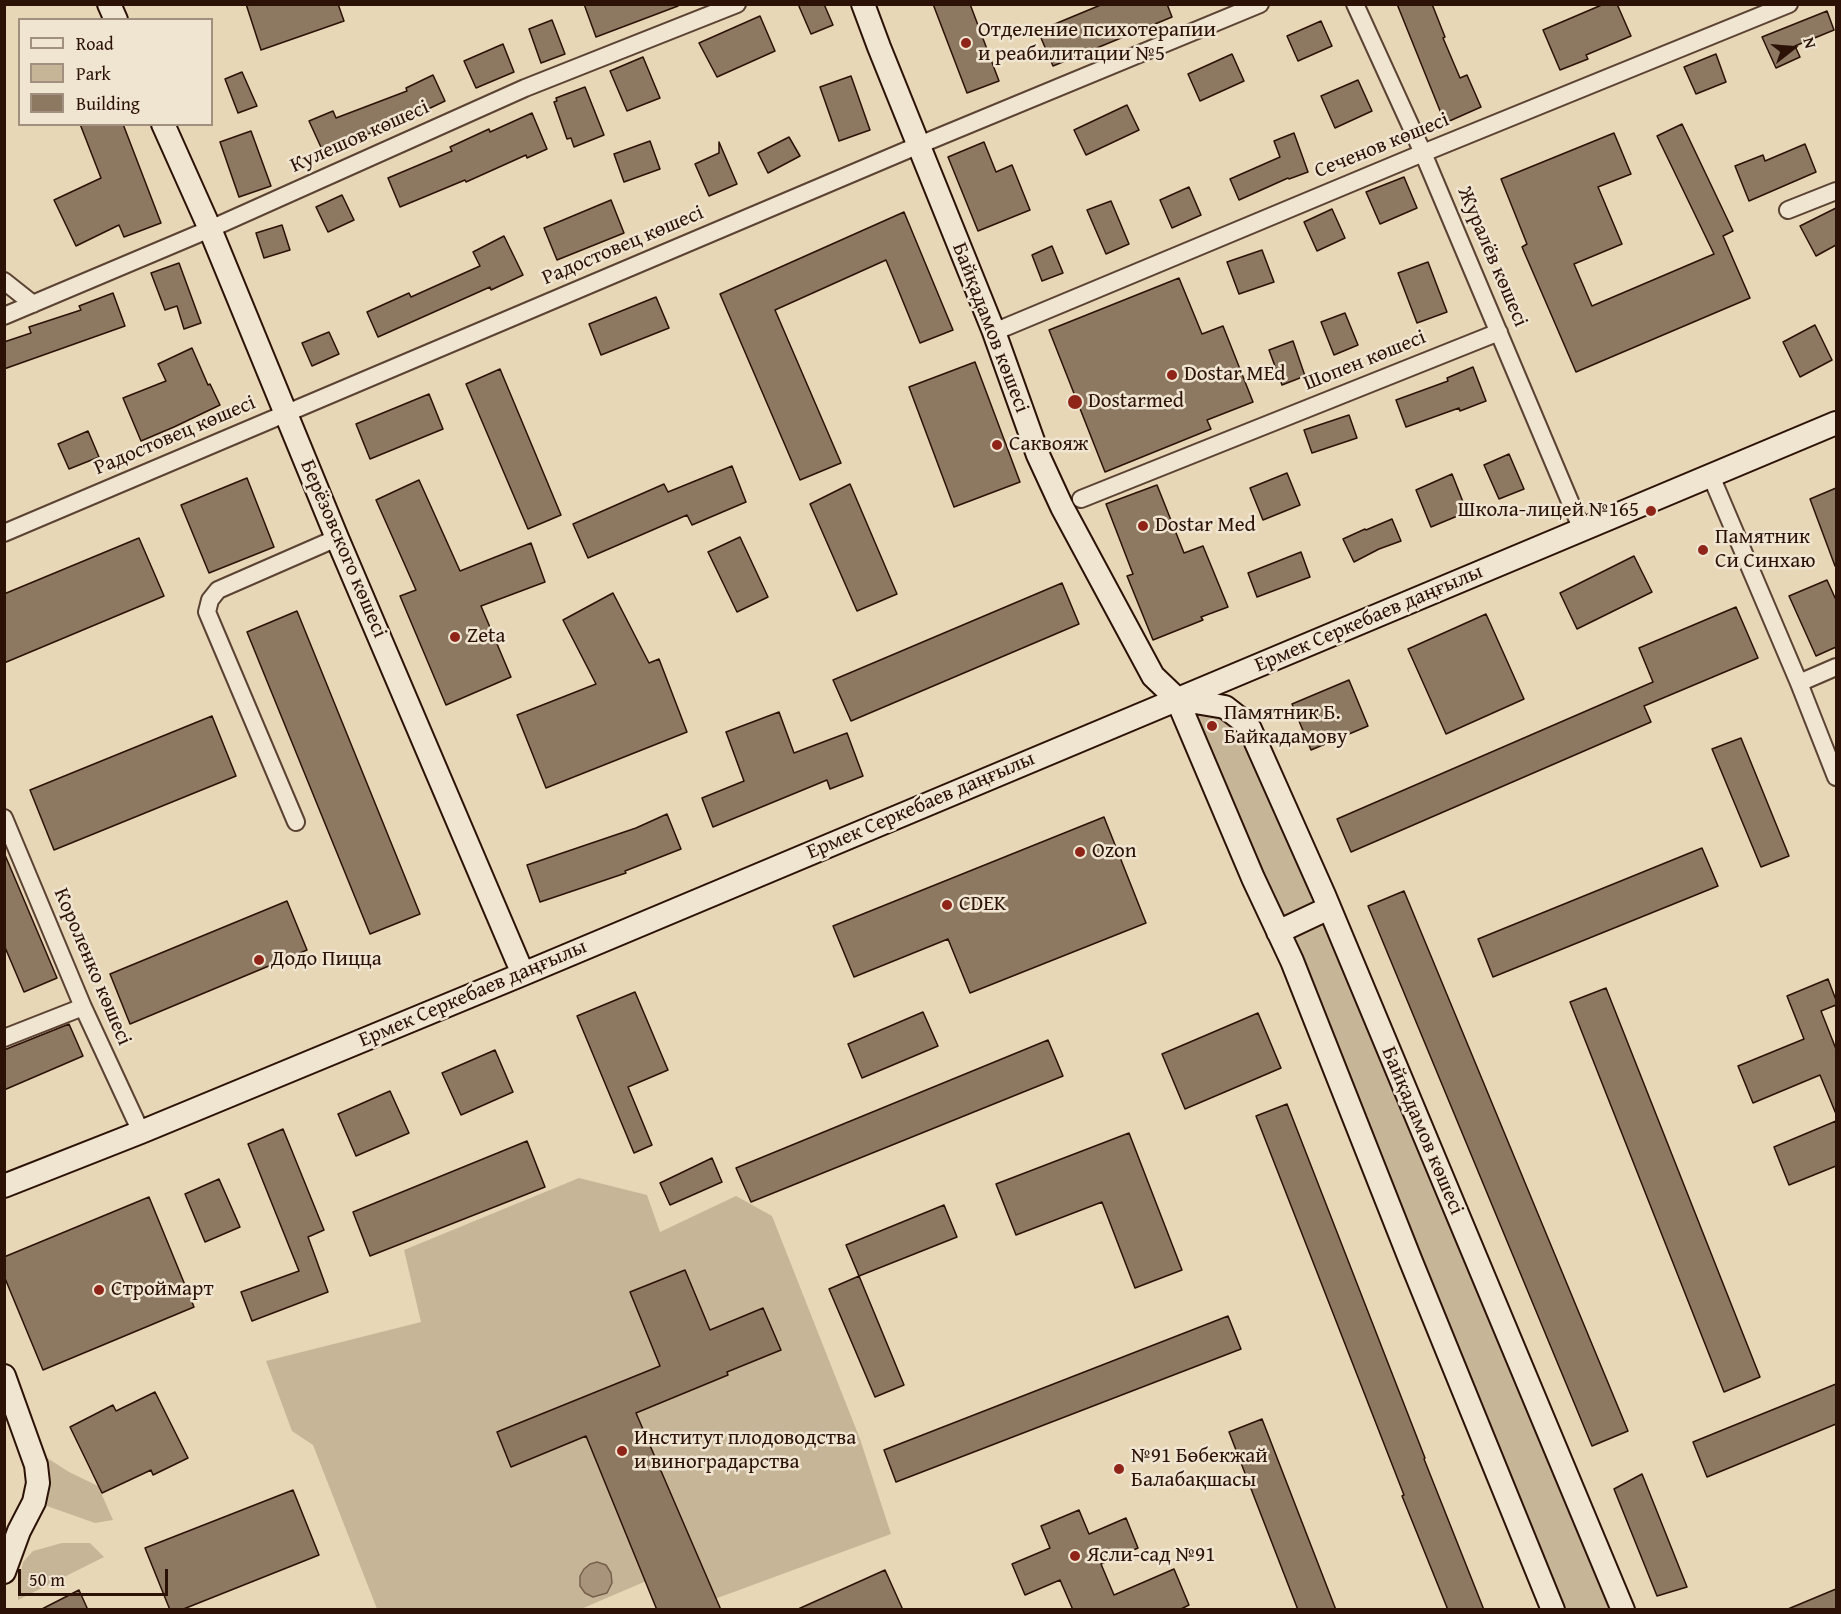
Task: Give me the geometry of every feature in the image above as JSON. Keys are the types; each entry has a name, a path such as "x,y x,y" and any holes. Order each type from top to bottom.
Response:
{"street":[{"path":"109,4 115,18"},
{"name":"Кулешов көшесі","path":"4,316 210,229 525,88 737,4"},
{"name":"Байқадамов көшесі","path":"863,4 994,332 1038,455 1057,498 1153,676 1178,699 1253,878 1292,961 1553,1610"},
{"name":"Радостовец көшесі","path":"4,533 918,145 1260,4"},
{"name":"Журалёв көшесі","path":"1355,4 1424,153 1582,530"},
{"name":"Сеченов көшесі","path":"994,332 1789,4"},
{"name":"Берёзовского көшесі","path":"164,126 210,229 337,538 523,974"},
{"path":"1788,210 1836,191"},
{"path":"4,281 33,304"},
{"name":"Шопен көшесі","path":"1081,499 1499,332"},
{"name":"Ермек Серкебаев даңғылы","path":"4,1186 141,1132 523,974 1836,423"},
{"path":"1711,476 1799,683 1836,777"},
{"path":"296,822 207,612 210,600 218,590 337,538"},
{"path":"1799,683 1836,668"},
{"name":"Байқадамов көшесі","path":"1178,699 1225,707 1250,729 1329,908 1623,1610"},
{"name":"Короленко көшесі","path":"4,818 83,1007 141,1132"},
{"path":"1278,932 1329,908"},
{"path":"4,1038 83,1007"},
{"path":"4,1376 36,1465 38,1483 34,1502 19,1531 4,1572"}],"green space":[{"path":"1186,705 1237,720 1609,1609 1559,1609"},
{"path":"579,1178 647,1195 660,1232 736,1196 772,1216 860,1439 891,1534 712,1600 693,1561 581,1609 377,1609 313,1445 292,1431 266,1361 421,1322 404,1250"},
{"path":"44,1456 69,1472 98,1486 113,1520 95,1523 47,1506"},
{"path":"62,1543 90,1543 104,1557 18,1600 18,1585 23,1562 33,1551"}],"shaded area":[{"path":"597,1562 606,1565 611,1573 612,1583 607,1593 593,1597 585,1593 580,1586 580,1576 590,1564"}],"building":[{"path":"246,4 338,4 344,21 261,50"},
{"path":"584,4 677,4 678,6 596,37"},
{"path":"798,4 824,4 833,25 811,34"},
{"name":"Отделение психотерапии и реабилитации №5","path":"933,4 970,4 999,81 967,93"},
{"path":"1103,4 1167,4 1172,17 1053,66 1038,31"},
{"path":"1397,4 1432,4 1460,78 1467,75 1481,107 1445,123"},
{"path":"1604,4 1617,4 1631,36 1586,55 1588,59 1560,70 1543,30"},
{"path":"1827,11 1834,30 1795,46 1800,57 1776,68 1762,37"},
{"path":"760,16 775,51 717,77 699,43"},
{"path":"552,20 565,54 541,63 529,29"},
{"path":"1321,21 1332,46 1298,61 1287,36"},
{"path":"503,44 514,72 476,88 464,61"},
{"path":"1232,54 1244,81 1200,101 1188,74"},
{"path":"1716,54 1726,82 1696,94 1684,67"},
{"path":"643,57 660,98 627,111 610,71"},
{"path":"242,72 257,106 238,113 225,79"},
{"path":"433,75 445,101 403,121 347,142 348,145 325,156 309,121 333,111 336,118 407,91 406,88"},
{"path":"851,76 870,130 839,141 820,87"},
{"path":"1358,80 1372,111 1335,128 1321,96"},
{"path":"585,87 604,135 574,147 571,138 567,139 554,102 557,101 556,98"},
{"path":"1127,105 1139,130 1086,155 1074,130"},
{"path":"532,113 547,149 527,158 526,155 466,182 465,180 400,207 388,178 452,151 450,147 489,129 490,132"},
{"path":"1682,124 1733,231 1723,236 1750,298 1576,372 1522,247 1527,244 1501,179 1614,133 1631,174 1598,187 1622,244 1574,264 1592,306 1714,254 1657,136"},
{"path":"81,126 124,126 161,223 124,237 119,225 76,246 54,200 101,178"},
{"path":"251,131 271,186 239,197 220,142"},
{"path":"1294,133 1308,172 1288,178 1239,200 1230,179 1280,157 1274,141"},
{"path":"789,137 800,156 768,173 758,153"},
{"path":"650,141 660,169 624,182 614,154"},
{"path":"719,142 737,184 709,196 695,164 719,153"},
{"path":"984,142 996,172 1012,165 1030,210 978,231 948,157"},
{"path":"1805,144 1816,172 1749,201 1735,166 1763,155 1765,161"},
{"path":"1404,177 1417,208 1380,224 1366,192"},
{"path":"1189,187 1201,215 1172,228 1160,200"},
{"path":"342,195 354,220 328,232 316,207"},
{"path":"611,200 624,233 557,260 544,228"},
{"path":"1111,201 1129,244 1106,254 1087,210"},
{"path":"1836,208 1836,245 1816,256 1800,226"},
{"path":"1332,209 1345,238 1317,251 1304,222"},
{"path":"904,212 953,330 920,343 886,260 775,310 841,463 800,480 720,294"},
{"path":"282,225 290,250 264,258 256,233"},
{"path":"504,236 523,275 491,290 490,287 378,337 367,312 409,293 411,297 480,266 473,252"},
{"path":"1052,246 1063,273 1042,281 1032,255"},
{"path":"1262,250 1274,282 1239,294 1227,262"},
{"path":"1428,262 1447,312 1417,323 1398,273"},
{"path":"179,263 201,323 184,329 177,306 165,310 151,273"},
{"name":"Dostar MEd","path":"1179,278 1202,334 1223,326 1253,402 1207,420 1211,429 1105,472 1049,330"},
{"path":"113,293 125,326 4,369 4,342 31,333 29,327 81,310 79,306"},
{"path":"656,297 669,328 601,355 589,324"},
{"path":"1345,313 1358,345 1334,355 1321,322"},
{"path":"1815,325 1832,360 1800,377 1783,342"},
{"path":"329,332 339,354 312,366 302,343"},
{"path":"1293,341 1305,376 1282,385 1269,350"},
{"path":"192,348 208,385 210,384 220,405 141,441 123,398 166,381 158,364"},
{"path":"975,362 1020,482 954,507 909,387"},
{"path":"1473,367 1486,401 1406,427 1396,400 1448,381 1447,378"},
{"path":"500,369 561,515 528,529 466,384"},
{"path":"429,394 443,429 370,459 356,424"},
{"path":"1349,415 1357,438 1312,453 1304,430"},
{"path":"88,431 99,457 69,469 58,444"},
{"path":"1509,454 1524,489 1499,499 1484,465"},
{"path":"732,466 746,502 692,525 687,515 588,558 573,524 664,484 668,492"},
{"path":"1287,473 1300,505 1263,520 1250,488"},
{"path":"1452,474 1467,512 1431,527 1416,490"},
{"path":"247,478 274,547 209,573 181,505"},
{"path":"419,480 460,571 531,543 545,582 481,606 511,677 446,705 400,596 416,590 376,500"},
{"path":"850,484 897,594 857,611 810,504"},
{"path":"1157,485 1184,553 1203,546 1228,607 1201,617 1203,620 1153,640 1127,576 1133,574 1106,504"},
{"path":"1836,488 1836,565 1835,566 1810,499"},
{"path":"1392,519 1401,541 1354,562 1343,539"},
{"path":"740,537 768,597 737,612 708,552"},
{"path":"139,538 164,596 4,663 4,594"},
{"path":"1301,552 1310,577 1257,597 1248,573"},
{"path":"1634,556 1652,592 1577,629 1560,593"},
{"path":"1827,580 1836,600 1836,647 1816,656 1789,596"},
{"path":"1062,583 1079,624 851,721 833,680"},
{"path":"613,593 649,663 659,659 687,732 546,788 517,715 596,684 563,620"},
{"path":"1736,607 1758,658 1644,706 1651,722 1351,852 1337,819 1653,682 1639,648"},
{"path":"297,611 420,914 370,934 247,632"},
{"path":"1486,614 1524,699 1446,734 1408,649"},
{"path":"1349,680 1368,726 1311,750 1292,704"},
{"path":"779,712 794,753 847,733 863,776 830,789 827,780 713,827 702,798 744,781 726,732"},
{"path":"212,716 236,776 54,850 30,790"},
{"path":"1741,738 1789,856 1761,867 1712,749"},
{"path":"667,814 681,849 625,871 626,873 540,902 527,865 636,828"},
{"path":"1104,817 1146,923 970,993 948,939 854,977 833,926"},
{"path":"1702,848 1718,886 1493,977 1478,939"},
{"path":"5,855 57,978 24,992 4,945"},
{"path":"1404,891 1628,1431 1592,1446 1368,906"},
{"path":"287,901 307,950 130,1024 110,974"},
{"path":"1828,979 1836,1005 1821,1011 1836,1049 1836,1114 1820,1075 1753,1103 1738,1066 1804,1039 1787,996"},
{"path":"1606,988 1760,1377 1724,1392 1570,1002"},
{"path":"635,992 668,1070 628,1087 652,1145 634,1153 577,1016"},
{"path":"923,1012 938,1046 862,1078 848,1044"},
{"path":"1258,1013 1281,1068 1185,1109 1162,1054"},
{"path":"69,1024 83,1056 4,1090 4,1050"},
{"path":"1048,1040 1063,1076 751,1202 736,1168"},
{"path":"495,1050 513,1092 461,1115 442,1073"},
{"path":"390,1091 409,1133 356,1156 338,1114"},
{"path":"1287,1104 1484,1610 1448,1610 1402,1496 1404,1495 1256,1116"},
{"path":"1836,1121 1836,1166 1789,1185 1774,1147"},
{"path":"283,1129 324,1230 308,1237 328,1292 252,1321 241,1292 299,1271 248,1144"},
{"path":"1129,1133 1182,1270 1135,1288 1102,1202 1016,1235 996,1184"},
{"path":"527,1141 545,1187 370,1256 353,1212"},
{"path":"712,1158 722,1182 670,1205 660,1183"},
{"path":"219,1179 240,1227 205,1242 185,1194"},
{"name":"Строймарт","path":"149,1197 194,1307 43,1370 4,1276 4,1257"},
{"path":"944,1205 957,1237 859,1276 846,1245"},
{"name":"Институт плодоводства и виноградарства","path":"685,1270 710,1330 763,1308 781,1350 727,1372 728,1375 636,1413 721,1610 657,1610 586,1436 511,1467 497,1432 660,1366 630,1292"},
{"path":"859,1276 904,1385 875,1397 829,1289"},
{"path":"1228,1316 1241,1349 896,1482 884,1450"},
{"path":"1836,1384 1836,1424 1707,1477 1693,1442"},
{"path":"155,1392 188,1458 153,1475 151,1470 102,1493 70,1427 113,1405 116,1411"},
{"path":"1262,1419 1336,1610 1298,1610 1229,1432"},
{"path":"1642,1474 1687,1587 1657,1596 1614,1489"},
{"path":"293,1490 319,1555 181,1610 170,1610 145,1548"},
{"name":"Ясли-сад №91","path":"1079,1510 1089,1534 1126,1518 1138,1548 1101,1564 1114,1595 1174,1569 1189,1605 1179,1610 1073,1610 1060,1580 1025,1595 1012,1564 1050,1548 1041,1526"},
{"path":"885,1570 903,1610 796,1610"},
{"path":"1836,1589 1836,1610 1788,1610 1788,1609"},
{"path":"79,1590 88,1610 40,1610"}],"place":[{"name":"Отделение психотерапии и реабилитации №5","path":"966,43"},
{"name":"Dostar MEd","path":"1172,375"},
{"name":"Dostarmed","path":"1075,402"},
{"name":"Саквояж","path":"997,445"},
{"name":"Школа-лицей №165","path":"1651,511"},
{"name":"Dostar Med","path":"1143,526"},
{"name":"Памятник Си Синхаю","path":"1703,550"},
{"name":"Zeta","path":"455,637"},
{"name":"Памятник Б. Байкадамову","path":"1212,726"},
{"name":"Ozon","path":"1080,852"},
{"name":"CDEK","path":"947,905"},
{"name":"Додо Пицца","path":"259,960"},
{"name":"Строймарт","path":"99,1290"},
{"name":"Институт плодоводства и виноградарства","path":"622,1451"},
{"name":"№91 Бөбекжай Балабақшасы","path":"1119,1469"},
{"name":"Ясли-сад №91","path":"1075,1556"}]}
